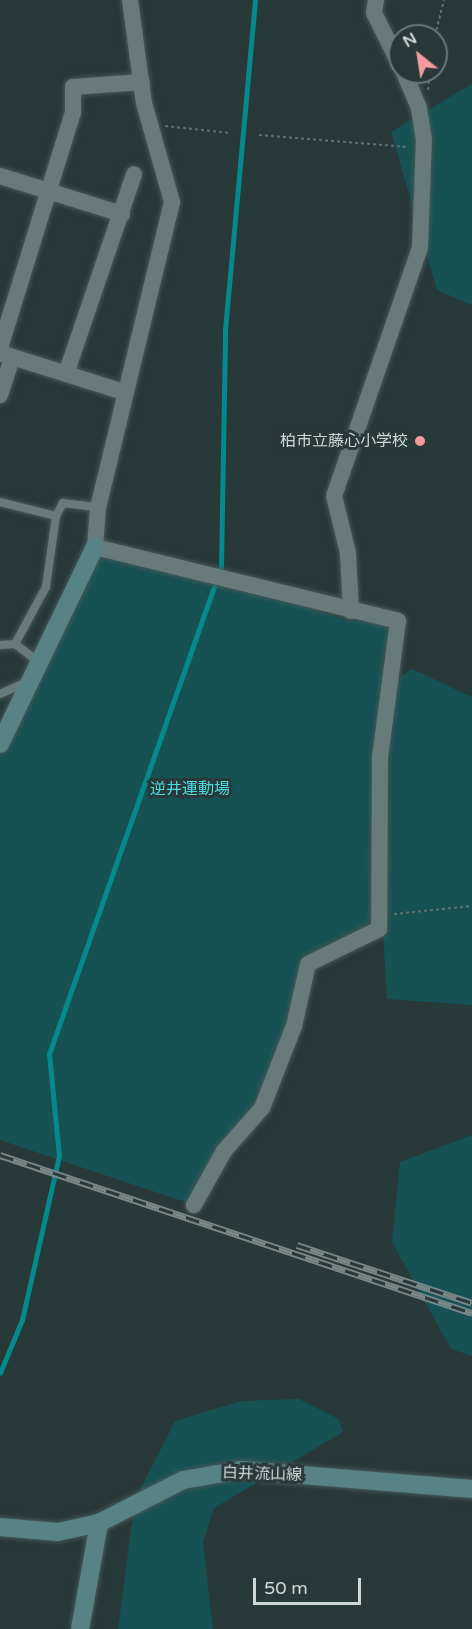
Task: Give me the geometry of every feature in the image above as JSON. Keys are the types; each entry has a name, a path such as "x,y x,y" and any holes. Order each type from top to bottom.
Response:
{"main road":[{"path":"0,744 95,547"},
{"name":"白井流山線","path":"0,1527 58,1532 99,1523 183,1480 223,1471 472,1489"},
{"path":"80,1629 99,1523"}],"street":[{"path":"130,0 150,124 172,202 124,392 98,507 95,547 398,621 380,757 382,916 379,929 308,964 294,1026 262,1108 224,1151 194,1205"},
{"path":"376,0 374,13 388,40"},
{"path":"0,395 4,352 48,191 73,112 73,87 142,81"},
{"path":"351,611 348,553 334,496 420,247 423,149 419,108 409,84"},
{"path":"66,374 134,174"},
{"path":"0,176 122,214"},
{"path":"4,352 124,392"}],"lane":[{"path":"0,502 56,516"},
{"path":"15,644 46,587 56,516 63,503 98,507"},
{"path":"0,645 15,644 39,662"},
{"path":"0,694 30,681"}],"path":[{"path":"438,24 444,0"},
{"path":"150,124 231,133"},
{"path":"259,135 423,149"},
{"path":"382,916 472,906"}],"green space":[{"path":"472,84 472,305 437,290 391,132"},
{"name":"逆井運動場","path":"95,547 202,573 342,619 390,625 386,687 412,669 472,697 472,1005 387,999 382,916 359,930 302,975 262,1108 194,1205 0,1140 0,744"},
{"path":"472,1135 472,1356 451,1349 392,1242 400,1162"},
{"path":"299,1399 339,1419 343,1432 214,1508 203,1542 213,1629 118,1629 135,1500 175,1421 242,1401"}],"waterway":[{"path":"0,1373 22,1320 59,1156 49,1054 221,567 225,330 255,0"}],"railway":[{"path":"0,1155 472,1313"},
{"path":"297,1245 472,1303"}],"place":[{"name":"柏市立藤心小学校","path":"420,441"}]}
